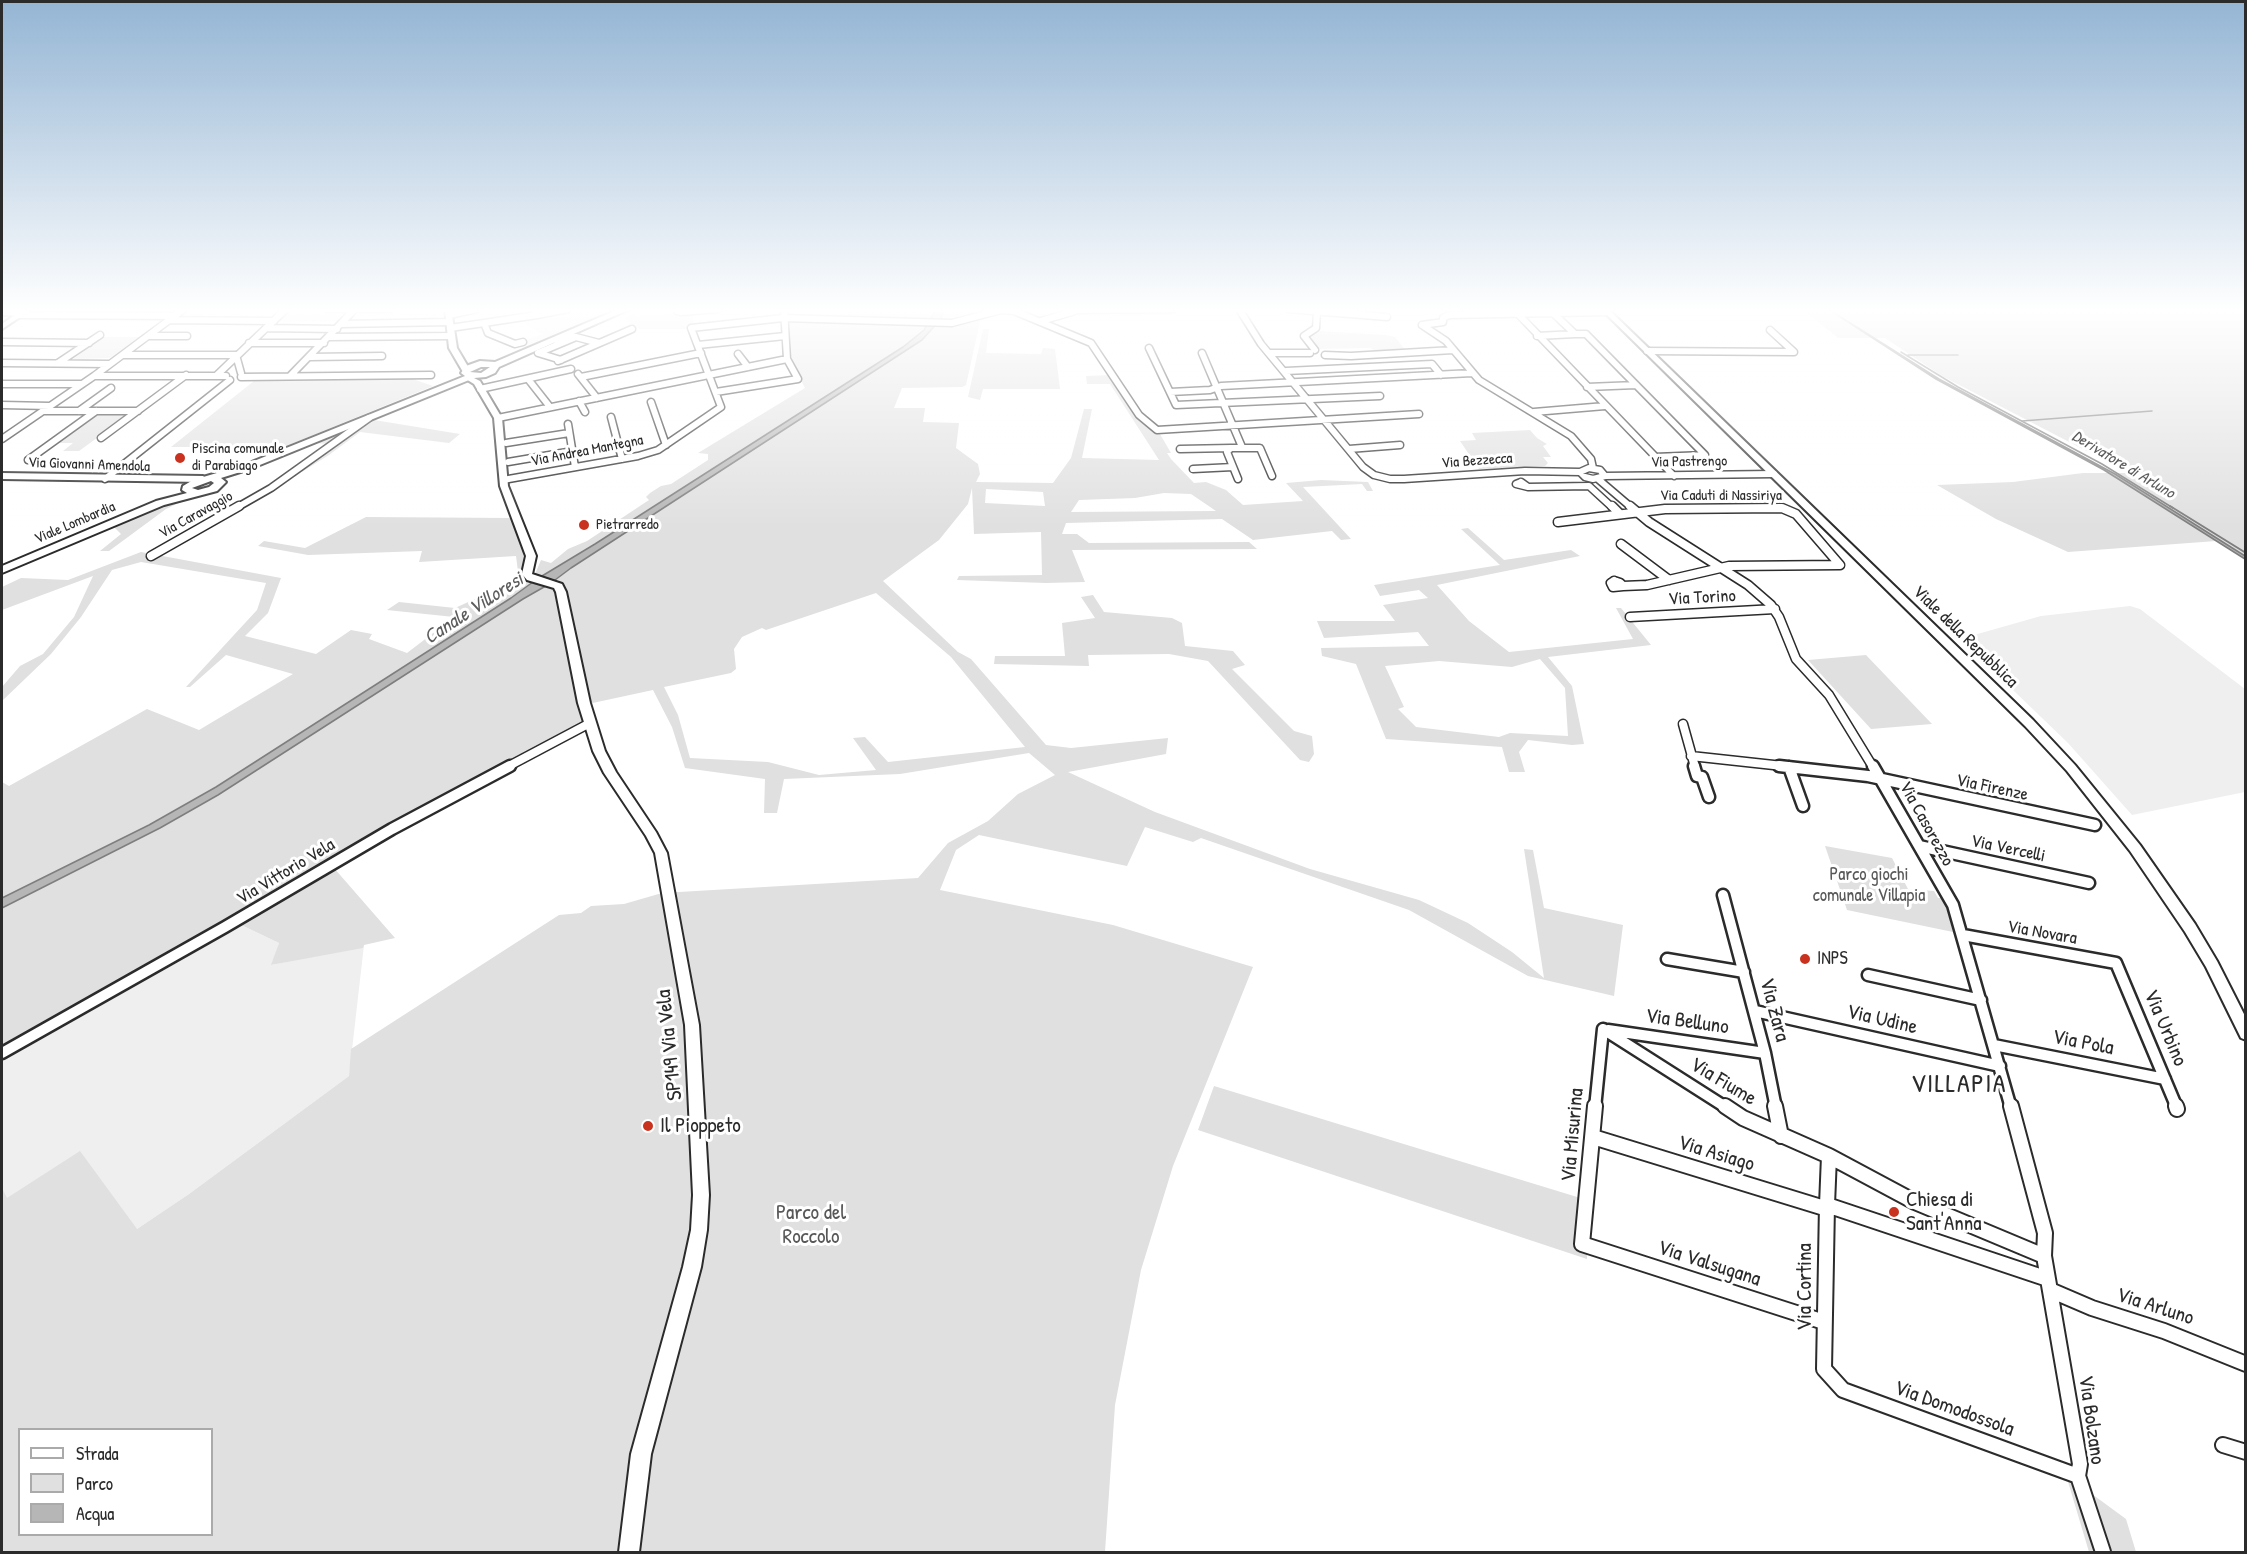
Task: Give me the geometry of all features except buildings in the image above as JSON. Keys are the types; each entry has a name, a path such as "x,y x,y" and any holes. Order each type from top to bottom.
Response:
{"main road":[{"name":"Viale Lombardia","path":"2,570 160,503 187,488 247,467 421,395 460,382"},
{"name":"Viale Lombardia","path":"421,395 461,382"},
{"name":"Viale Lombardia","path":"160,503 216,488 212,480"},
{"path":"187,488 190,492 198,493"}],"street":[{"path":"2,439 86,382"},
{"path":"101,438 177,382"},
{"path":"105,479 224,382"},
{"path":"474,382 498,418 503,480"},
{"path":"530,382 550,407"},
{"path":"584,382 597,398"},
{"path":"498,418 677,382"},
{"path":"712,382 716,392 782,382"},
{"path":"1117,382 1139,415 1157,430 1419,414"},
{"path":"1165,382 1176,405 1380,396"},
{"path":"1214,382 1242,447"},
{"path":"1294,382 1349,449 1400,446"},
{"path":"1170,392 1304,382"},
{"path":"1483,382 1571,436 1592,459 1593,468"},
{"path":"1582,382 1674,476"},
{"path":"1633,382 1705,454 1655,457"},
{"name":"Viale della Repubblica","path":"1679,382 2029,723 2083,782 2131,842 2190,928 2217,975 2246,1034"},
{"path":"2,384 82,384"},
{"path":"1587,387 1636,385"},
{"path":"79,411 111,388"},
{"name":"Via Andrea Mantegna","path":"503,480 645,455 666,445 719,409 721,405 716,392"},
{"path":"579,401 585,412"},
{"path":"651,402 666,445"},
{"path":"2,405 51,406"},
{"path":"1534,412 1547,409 1605,406"},
{"path":"44,411 138,411"},
{"path":"28,460 96,411"},
{"name":"Via Caravaggio","path":"151,556 271,488 372,415"},
{"path":"611,417 622,459"},
{"path":"567,424 575,467"},
{"path":"506,443 569,432"},
{"path":"1231,448 1227,452 1238,479"},
{"path":"1179,449 1260,448 1272,476"},
{"name":"Via Bezzecca","path":"1349,449 1366,470 1377,476 1404,479 1525,471 1580,472"},
{"path":"508,462 573,451"},
{"path":"1193,469 1233,467"},
{"path":"1593,468 1600,470 1601,477 1585,477 1580,472 1582,469 1593,468"},
{"name":"Via Pastrengo","path":"1601,477 1774,474"},
{"name":"Via Giovanni Amendola","path":"2,476 212,480"},
{"name":"Via Casorezzo","path":"1601,477 1637,512 1753,589 1775,609 1796,659 1834,703 1953,905 2045,1233 2043,1243 2049,1285"},
{"name":"Via Giovanni Amendola","path":"176,480 187,488"},
{"name":"SP149 Via Vela","path":"503,480 531,556 527,574 530,578 558,586 561,592 590,723 610,773 652,835 664,862 695,1055 701,1195 699,1230 692,1267 640,1454 629,1552"},
{"path":"1528,487 1589,486 1620,514"},
{"name":"Via Caduti di Nassiriya","path":"1637,512 1665,509 1785,509 1796,514 1840,565 1720,568"},
{"path":"1568,520 1637,512"},
{"path":"1621,544 1669,580"},
{"path":"1623,586 1647,585 1720,568"},
{"name":"Via Torino","path":"1630,617 1775,609"},
{"name":"Via Vittorio Vela","path":"2,1053 225,927 392,829 590,723"},
{"path":"1683,724 1697,776 1702,777 1709,797"},
{"name":"Via Firenze","path":"1691,756 1868,776 1882,781 2096,825"},
{"path":"1789,767 1803,806"},
{"name":"Via Vercelli","path":"1919,846 2089,883"},
{"name":"Via Zara","path":"1723,896 1755,1011 1781,1136"},
{"name":"Via Novara","path":"1963,935 2116,963"},
{"path":"1667,959 1744,972"},
{"name":"Via Urbino","path":"2116,963 2177,1109"},
{"path":"1868,975 1981,1000"},
{"name":"Via Udine","path":"1755,1011 2000,1066"},
{"name":"Via Belluno","path":"1603,1029 1765,1053"},
{"name":"Via Fiume","path":"1603,1029 1743,1118 1829,1156 1915,1202 2044,1256"},
{"name":"Via Misurina","path":"1582,1244 1603,1029"},
{"name":"Via Pola","path":"1994,1045 2165,1079"},
{"name":"Via Asiago","path":"1593,1137 1821,1207 1827,1205 2049,1285"},
{"name":"Via Cortina","path":"1824,1369 1829,1156"},
{"name":"Via Valsugana","path":"1582,1244 1824,1322"},
{"name":"Via Arluno","path":"2049,1285 2092,1308 2173,1334 2246,1364"},
{"name":"Via Bolzano","path":"2049,1285 2080,1464 2078,1476 2103,1552"},
{"name":"Via Domodossola","path":"1824,1369 1843,1390 2078,1476"},
{"path":"2223,1445 2246,1452"}],"shaded area":[{"path":"2130,606 2140,609 2245,689 2245,792 2132,815 2068,743 1960,639 2041,616"},
{"path":"241,925 279,943 272,965 364,945 349,1076 189,1194 137,1229 2,1208 2,1059"}],"green space":[{"path":"253,382 420,382 433,386 284,447 171,447"},
{"name":"Parco del Roccolo","path":"802,382 967,382 962,387 902,388 894,408 925,408 923,422 959,423 956,448 978,464 980,474 976,482 1053,483 1071,458 1084,409 1092,409 1082,458 1159,460 1110,384 1087,384 1087,382 1116,382 1160,434 1171,453 1167,453 1171,459 1194,483 1206,482 1226,490 1243,505 1303,501 1286,483 1321,480 1368,482 1373,491 1367,491 1362,484 1303,487 1351,539 1341,540 1332,531 1253,540 1222,519 1066,523 1062,534 1077,534 1089,543 1249,542 1257,549 1072,550 1085,582 1046,583 957,580 959,576 1042,575 1041,532 974,534 972,488 968,504 939,540 883,581 958,652 971,659 1046,745 1071,748 1168,738 1166,754 1068,772 1155,812 1310,869 1419,900 1468,923 1512,952 1544,978 1524,849 1533,850 1544,908 1623,925 1614,996 1528,976 1409,910 1201,838 1193,842 1145,827 1127,866 979,835 956,850 940,890 1113,925 1253,967 1173,1166 1141,1270 1115,1405 1105,1552 2,1552 2,1188 7,1198 80,1151 137,1229 189,1194 349,1076 351,1049 559,915 581,913 591,906 624,904 662,893 918,878 948,843 988,821 1018,794 1055,775 1029,753 900,774 784,779 777,813 764,813 765,779 685,768 672,727 653,690 588,704 593,719 361,841 9,1045 2,1056 2,782 9,786 147,709 199,730 293,674 226,655 190,687 186,687 257,610 266,583 141,562 112,570 81,617 51,654 2,701 2,687 20,666 43,654 74,617 93,576 2,610 2,587 21,578 68,580 141,552 281,578 268,613 245,636 316,654 351,630 372,634 369,639 407,653 454,617 387,610 399,602 455,608 519,579 516,556 419,562 422,551 308,555 258,546 264,541 305,548 366,517 512,518 523,542 524,573 529,578 535,574 541,560 551,563 568,549 587,541 649,500 646,497 650,493 661,486 671,484 708,460 708,454 698,453 805,388","holes":["986,489 1043,492 1045,506 985,503","1164,493 1191,494 1216,511 1071,512 1079,500 1135,498","876,593 951,657 1025,747 888,762 865,737 853,738 876,770 819,775 768,762 690,758 678,715 664,687 731,673 736,669 734,649 742,637 762,628 766,630"]},
{"path":"971,382 1059,382 1060,389 983,389 980,400 968,397"},
{"path":"1953,382 2245,382 2245,559 2216,541 2068,552 1996,519 1937,485 2013,482 2083,473 2129,473"},
{"path":"103,412 130,414 79,451 63,451 73,443 57,443 96,414"},
{"path":"382,414 374,420 460,434 449,443 360,432 329,455 281,485 328,444 315,443"},
{"path":"1530,430 1547,444 1543,446 1551,457 1543,457 1548,463 1545,466 1479,469 1460,441 1476,440 1472,433"},
{"path":"185,496 189,498 166,509 109,551 100,551 121,534 113,526"},
{"path":"1468,528 1504,560 1571,550 1580,556 1437,585 1469,621 1509,652 1633,639 1616,608 1621,608 1651,645 1548,657 1572,686 1584,744 1572,745 1528,740 1519,752 1525,772 1509,772 1502,747 1386,739 1356,664 1322,656 1321,648 1429,646 1418,632 1324,638 1317,621 1395,621 1383,605 1428,598 1419,590 1380,596 1374,585 1500,565 1461,529","holes":["1540,659 1565,688 1568,736 1510,733 1499,737 1416,727 1398,709 1404,707 1385,666 1439,661 1512,667"]},
{"path":"1093,595 1104,612 1172,618 1182,623 1185,646 1233,651 1245,665 1232,669 1294,731 1312,736 1314,754 1309,762 1300,760 1208,661 1169,654 1088,655 1089,666 994,664 995,656 1065,656 1062,623 1095,618 1081,597"},
{"path":"1866,655 1932,724 1871,729 1808,660"},
{"name":"Parco giochi comunale Villapia","path":"1825,846 1892,858 1908,889 1934,891 1938,898 1944,898 1953,932 1847,910"},
{"path":"334,868 395,938 364,945 363,948 271,965 279,943 237,923"},
{"path":"1214,1086 1587,1200 1587,1259 1198,1130"},
{"path":"2066,1475 2126,1519 2136,1552 2089,1552"}],"water":[{"path":"849,382 858,382 551,583 218,795 160,828 2,908 2,898 149,825 216,787 511,598 537,579"},
{"path":"1941,382 2115,474 2245,556 2245,559 2104,470"}],"waterway":[{"name":"Derivatore di Arluno","path":"1949,382 2102,464 2173,508"},
{"path":"2022,421 2152,411"},
{"name":"Derivatore di Arluno","path":"2170,506 2246,553"}],"place":[{"name":"Piscina comunale di Parabiago","path":"180,458"},
{"name":"Pietrarredo","path":"584,525"},
{"name":"INPS","path":"1805,959"},
{"name":"Il Pioppeto","path":"648,1126"},
{"name":"Chiesa di Sant'Anna","path":"1894,1212"}],"district":[{"name":"VILLAPIA","path":"1959,1085"}],"water label":[{"name":"Canale Villoresi","path":"474,609"}]}
